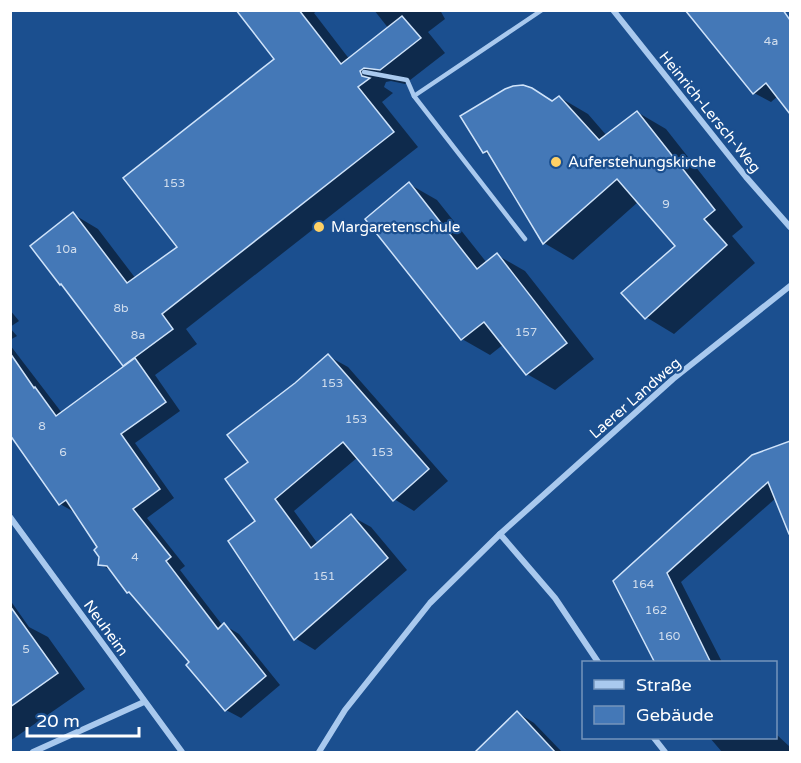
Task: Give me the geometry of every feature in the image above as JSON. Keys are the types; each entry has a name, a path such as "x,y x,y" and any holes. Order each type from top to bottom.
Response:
{"street":[{"name":"Heinrich-Lersch-Weg","path":"613,10 746,177 790,227"},
{"name":"Laerer Landweg","path":"319,753 345,710 430,603 500,534 673,379 790,286"},
{"name":"Neuheim","path":"10,518 182,753"},
{"path":"500,534 555,598 597,661"},
{"path":"33,753 144,702"},
{"path":"655,739 665,753"}],"lane":[{"path":"414,96 542,10"},
{"path":"364,72 407,80 414,96 525,239"}],"building":[{"path":"236,10 299,10 341,64 402,16 421,38 380,70 364,68 360,71 362,76 370,78 358,87 394,132 162,314 173,329 123,366 30,246 73,212 127,283 177,247 123,178 274,59"},
{"path":"685,10 783,10 790,20 790,114 766,83 753,94"},
{"path":"523,85 552,101 559,96 599,140 637,111 715,210 704,219 727,245 645,319 621,293 675,246 617,179 543,244 487,151 483,153 460,116 505,89"},
{"path":"409,182 477,269 497,253 567,343 526,375 484,322 461,340 365,219"},
{"path":"10,353 56,416 135,358 166,402 121,434 160,489 133,509 171,557 166,561 218,629 224,623 266,676 225,711 186,665 189,662 129,592 127,593 107,566 98,565 99,557 94,550 97,547 66,500 59,505 10,435"},
{"path":"328,354 429,469 393,501 343,442 275,499 311,548 351,514 388,558 294,640 228,541 255,521 225,479 248,462 227,435 295,383"},
{"path":"790,441 790,534 768,482 667,573 710,661 654,661 613,581 752,455"},
{"path":"10,606 58,673 10,707"},
{"path":"517,711 556,753 474,753"}],"place":[{"name":"Auferstehungskirche","path":"556,162"},
{"name":"Margaretenschule","path":"319,227"}]}
